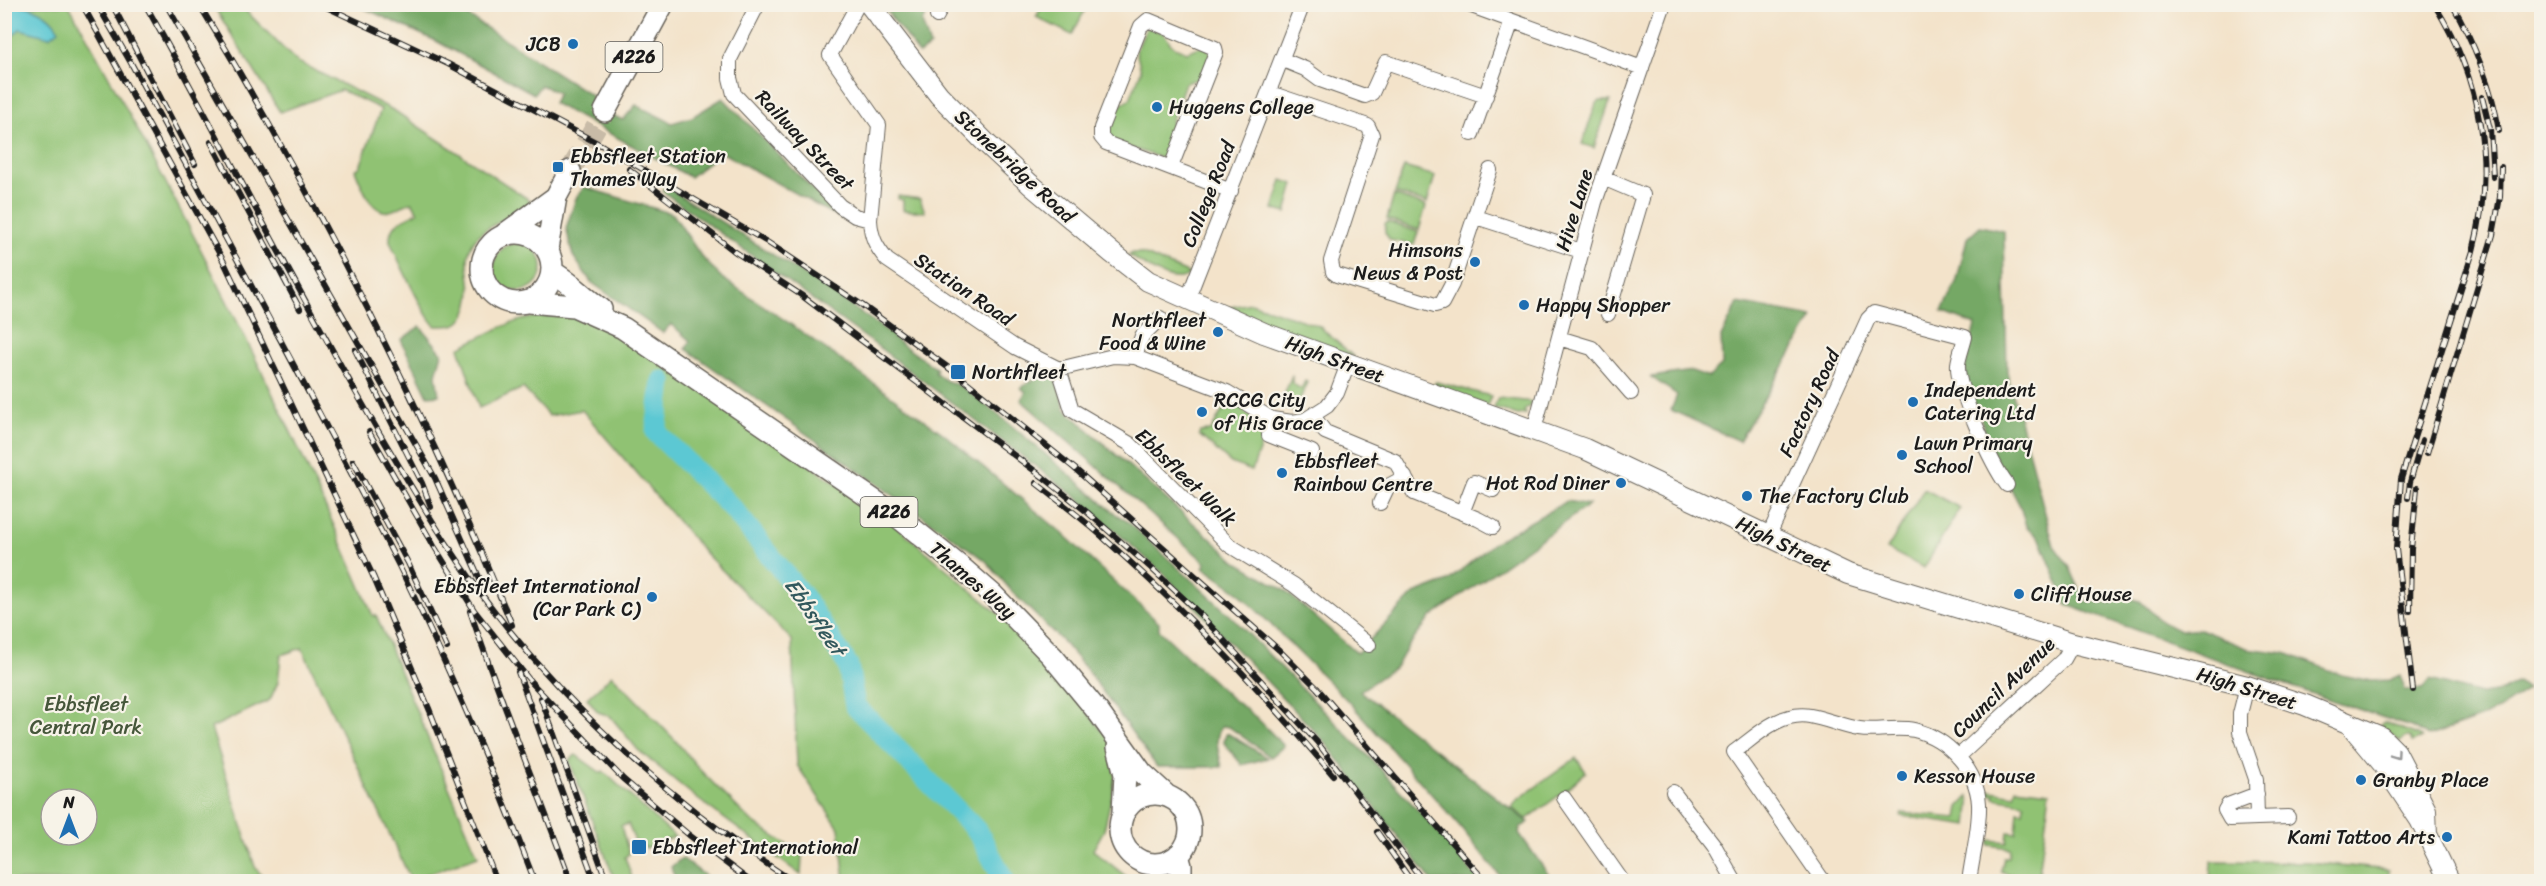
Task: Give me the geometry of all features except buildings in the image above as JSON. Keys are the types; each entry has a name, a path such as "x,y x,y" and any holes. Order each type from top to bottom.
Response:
{"main road":[{"name":"A226","path":"605,111 663,4"},
{"name":"Stonebridge Road","path":"869,4 939,94 1030,184 1112,254 1148,281 1188,298"},
{"name":"A226","path":"552,272 547,249 556,197 570,171"},
{"name":"A226","path":"529,302 518,303 500,298 485,282 482,268 485,254 493,242 523,223 556,197"},
{"path":"504,235 513,232 526,233 538,239 547,249"},
{"path":"529,302 545,288 552,272"},
{"name":"Thames Way","path":"552,272 563,277 584,297 617,320 623,328"},
{"name":"High Street","path":"1188,298 1264,333 1534,430 1623,466 1848,574 2073,643 2247,686 2304,705 2349,724 2382,763 2420,820 2444,879"},
{"name":"Thames Way","path":"529,302 574,306 623,328 936,546 993,595 1026,628 1078,687 1142,773 1165,794"},
{"path":"2349,724 2381,737 2396,752 2426,810 2427,836"},
{"name":"Thames Way","path":"1117,739 1125,774 1123,812"},
{"path":"1165,794 1180,804 1188,821 1186,843 1178,855 1160,863 1148,863 1137,859 1122,840 1120,824 1123,812 1140,797 1165,794"},
{"path":"1178,855 1181,882"},
{"path":"1148,863 1157,882"}],"street":[{"name":"Railway Street","path":"758,4 730,59 730,78 734,94 840,206 855,216 870,220"},
{"name":"Station Road","path":"858,4 832,47 830,55 879,125 870,220 871,234 877,249 887,260 1016,347 1059,369"},
{"name":"College Road","path":"1188,298 1303,4"},
{"path":"1466,4 1641,68"},
{"name":"Hive Lane","path":"1534,430 1581,251 1603,178 1664,4"},
{"path":"1171,167 1216,52 1215,48 1148,20 1141,26 1101,128 1101,137 1106,143 1231,191"},
{"path":"1472,134 1512,21"},
{"path":"1283,60 1302,67 1314,77 1364,96 1372,94 1386,62 1486,96"},
{"path":"1270,93 1368,126 1372,135 1330,261 1333,272 1435,305 1442,303 1452,285 1490,170"},
{"path":"1603,178 1643,195 1608,314"},
{"path":"1476,218 1581,251"},
{"name":"Factory Road","path":"1768,537 1869,317 1873,313 1965,337 1958,366 1964,393 1995,469 2007,485"},
{"path":"1135,357 1142,336 1160,318"},
{"path":"1558,338 1592,348 1631,393"},
{"path":"1059,369 1113,356 1135,357 1227,392 1272,419 1298,422 1314,417 1333,400 1348,364"},
{"name":"Ebbsfleet Walk","path":"1059,369 1072,410 1130,444 1229,545 1294,585 1369,645"},
{"path":"1314,417 1325,432 1393,459 1414,493 1493,528"},
{"path":"1272,419 1269,435 1312,452"},
{"path":"1380,503 1388,486 1405,477"},
{"path":"1462,513 1474,482 1493,490"},
{"name":"Council Avenue","path":"1958,757 2063,661 2073,643"},
{"path":"2247,686 2240,714 2240,732 2256,779 2257,818"},
{"path":"1824,882 1734,752 1777,721 1790,716 1805,715 1860,729 1915,730 1935,739 1958,757 1968,771 1978,801 1969,882"},
{"path":"1673,792 1714,844 1735,882"},
{"path":"2257,794 2228,805 2225,810 2230,819 2288,818"},
{"path":"1564,798 1623,882"}],"green space":[{"path":"1084,4 1087,6 1072,35 1036,17 1043,5"},
{"name":"Ebbsfleet Central Park","path":"5,5 69,5 151,154 230,306 304,460 373,616 376,615 478,856 411,880 302,648 281,655 278,682 270,700 211,728 255,867 266,881 5,881"},
{"path":"213,5 240,5 296,61 395,111 531,201 525,208 485,230 472,244 468,258 471,292 461,321 452,325 436,326 432,322 390,241 390,235 395,226 418,212 412,202 390,211 377,209 364,190 355,170 360,167 381,109 341,90 280,112"},
{"path":"357,5 451,5 591,95 595,108 623,120 636,105 672,123 692,117 723,98 843,220 721,152 690,177 553,103 558,93 541,85 534,94 436,41"},
{"path":"882,5 932,5 922,22 930,46 919,54"},
{"path":"1147,27 1164,33 1172,46 1187,52 1204,45 1211,56 1201,78 1185,83 1171,122 1177,136 1168,160 1109,141 1105,134 1112,110 1130,99 1141,71 1136,51"},
{"path":"1600,101 1610,101 1594,148 1582,144 1596,104"},
{"path":"1404,167 1435,176 1427,203 1395,193"},
{"path":"1282,180 1294,184 1286,213 1273,209"},
{"path":"665,186 827,289 894,336 893,338 937,369 935,372 945,380 962,387 1005,420 1127,521 1232,617 1373,761 1459,855 1479,881 1432,881 1324,741 1164,574 1076,497 877,346 662,191"},
{"path":"584,187 673,214 701,256 722,278 795,327 944,434 1061,532 1159,623 1159,630 1230,697 1257,718 1284,746 1271,757 1229,727 1222,726 1217,740 1222,767 1157,767 1087,670 1064,643 1014,594 986,561 686,349 690,341 671,324 663,333 591,282 573,256 566,228 576,198"},
{"path":"1394,195 1426,206 1419,230 1387,219"},
{"path":"898,196 920,199 925,212 903,210 903,200 898,199"},
{"path":"1388,222 1418,232 1414,245 1390,240 1385,233 1385,224"},
{"path":"1980,226 2004,231 2007,372 2054,546 2069,566 2085,601 2111,603 2122,596 2140,601 2162,622 2180,631 2200,629 2246,648 2285,653 2342,675 2371,681 2389,680 2400,675 2405,690 2423,689 2430,680 2481,694 2502,691 2518,682 2527,689 2493,712 2428,736 2411,727 2278,682 2067,605 2040,539 2026,526 2020,506 1994,456 1967,381 1965,367 1975,325 1942,312 1957,280 1967,238"},
{"path":"513,243 523,243 538,253 542,267 541,276 532,287 523,291 513,291 498,281 494,272 494,262 504,247"},
{"path":"1141,253 1190,274 1183,278 1167,277 1128,255"},
{"path":"1251,303 1319,326 1355,358 1266,325 1230,307"},
{"path":"1738,303 1813,317 1739,441 1671,410 1677,395 1651,377 1692,371 1709,377 1722,365 1721,337"},
{"path":"565,310 596,319 887,518 1027,638 1110,740 1115,776 1113,790 1104,830 1093,850 1132,881 845,881 839,828 797,765 792,640 705,553 582,410 549,416 523,388 479,408 459,348 497,329 522,320 549,316 564,317"},
{"path":"420,326 442,353 436,375 439,395 428,396 401,340"},
{"path":"1055,375 1065,409 1237,562 1283,589 1357,653 1414,594 1448,581 1496,541 1567,501 1589,505 1431,617 1407,648 1397,666 1360,691 1529,822 1520,828 1519,833 1553,881 1504,881 1457,823 1350,703 1238,592 1203,567 1206,563 1021,400 1026,392 1021,388 1039,376"},
{"path":"1292,375 1292,383 1301,389 1305,381 1307,382 1295,412 1280,406"},
{"path":"1436,382 1491,396 1487,406 1455,395 1434,384"},
{"path":"1498,398 1534,402 1524,411 1526,414 1518,415 1494,408"},
{"path":"1229,403 1240,407 1261,425 1262,442 1252,471 1231,463 1199,435 1200,432 1211,431"},
{"path":"1924,489 1960,508 1924,568 1887,549"},
{"path":"612,675 751,821 802,855 801,875 699,800 638,750 610,716 598,712 587,698"},
{"path":"2384,722 2422,738 2412,742 2410,737 2407,737 2400,742 2380,725"},
{"path":"1227,733 1268,758 1242,765 1224,743"},
{"path":"576,755 601,773 603,771 675,837 647,848 636,844 628,824 621,826 629,854 625,857 633,881 616,881 612,873 569,760"},
{"path":"1576,758 1586,772 1565,791 1527,819 1512,808 1516,801"},
{"path":"2016,788 2050,792 2038,881 2012,881 2013,876 2001,871 2004,857 2009,857 2010,848 1989,845 1989,840 2007,842 2008,832 2016,833 2018,811 2023,812 2024,803 1994,798 1995,795 1987,794 1986,790 2014,795"},
{"path":"1969,796 1968,826 1901,816 1902,813 1957,818 1959,807"},
{"path":"682,858 712,881 676,881 671,867"},
{"path":"2211,861 2308,862 2389,870 2389,881 2210,881"}],"water":[{"path":"5,4 21,5 43,13 59,30 49,37 20,29 5,43"}],"waterway":[{"name":"Ebbsfleet","path":"662,381 656,432 733,509 804,598 848,665 855,706 978,832 1005,882"}],"tunnel":[{"path":"570,171 605,111"}],"railway":[{"path":"82,4 224,262 373,576 430,711 497,882"},
{"path":"97,4 334,440 399,566 471,722 535,882"},
{"path":"112,4 195,164"},
{"path":"145,4 347,377 425,509 477,588 545,672 610,739 718,829 794,882"},
{"path":"166,4 435,478 482,584"},
{"path":"199,4 286,155 367,308 443,465 512,625"},
{"path":"320,4 448,64 603,146 767,242 862,305 957,374 1074,468 1279,650 1317,688 1486,882"},
{"path":"2413,690 2396,549 2401,479 2473,251 2480,219 2483,187 2480,124 2473,93 2463,62 2434,4"},
{"path":"2452,4 2481,66 2499,131"},
{"path":"2482,97 2490,129 2493,177"},
{"path":"211,142 300,309"},
{"path":"2427,453 2493,235 2500,197 2501,167"},
{"path":"629,169 734,251 801,295 1043,477 1151,568 1199,613 1317,742 1424,882"},
{"path":"355,350 422,483 431,507"},
{"path":"369,432 434,546 474,610 531,682 623,779 689,835 751,882"},
{"path":"2408,498 2410,482 2422,440"},
{"path":"353,461 408,563 447,648"},
{"path":"1036,483 1090,526 1167,596 1252,683 1333,775"},
{"path":"2410,611 2411,549 2417,488"},
{"path":"470,611 571,882"},
{"path":"518,672 595,882"},
{"path":"541,698 607,882"},
{"path":"1377,832 1412,882"}],"place":[{"name":"JCB","path":"573,44"},
{"name":"Huggens College","path":"1157,107"},
{"name":"Ebbsfleet Station Thames Way","path":"558,167"},
{"name":"Himsons News & Post","path":"1475,262"},
{"name":"Happy Shopper","path":"1524,305"},
{"name":"Northfleet Food & Wine","path":"1218,332"},
{"name":"Northfleet","path":"958,372"},
{"name":"Independent Catering Ltd","path":"1913,402"},
{"name":"RCCG City of His Grace","path":"1202,412"},
{"name":"Lawn Primary School","path":"1902,455"},
{"name":"Ebbsfleet Rainbow Centre","path":"1282,473"},
{"name":"Hot Rod Diner","path":"1621,483"},
{"name":"The Factory Club","path":"1747,496"},
{"name":"Cliff House","path":"2019,594"},
{"name":"Ebbsfleet International (Car Park C)","path":"652,597"},
{"name":"Kesson House","path":"1902,776"},
{"name":"Granby Place","path":"2361,780"},
{"name":"Kami Tattoo Arts","path":"2447,837"},
{"name":"Ebbsfleet International","path":"639,847"}]}
